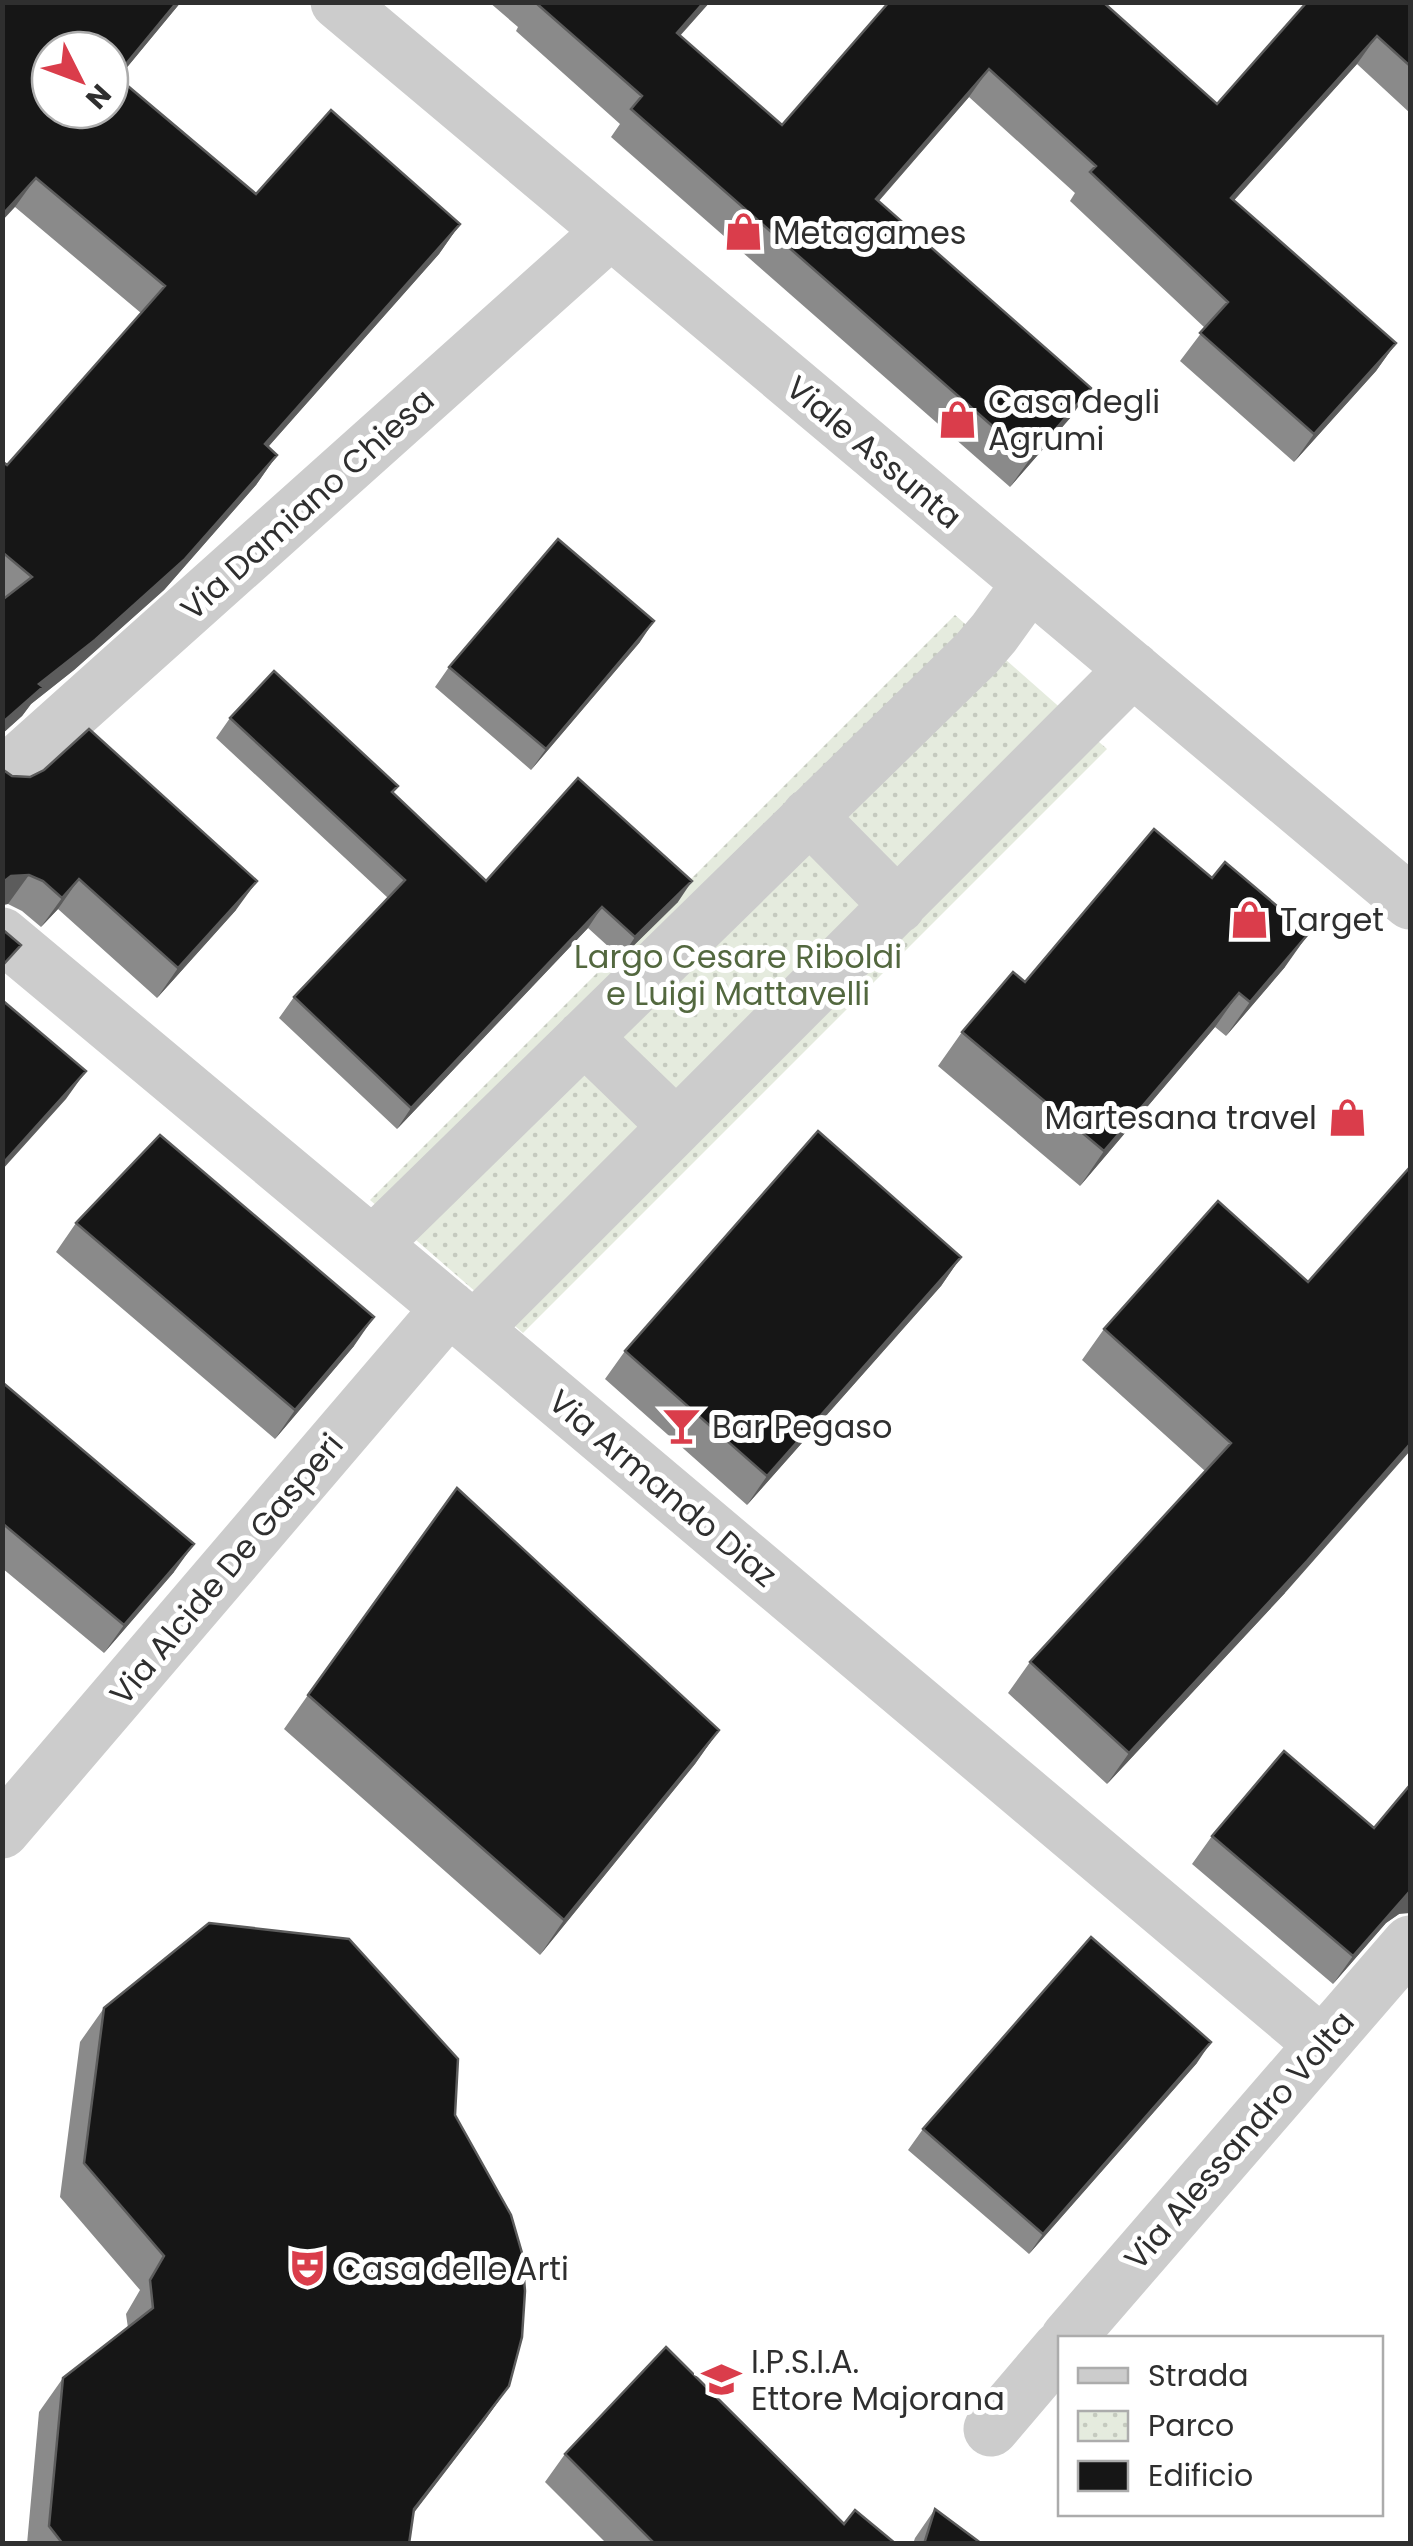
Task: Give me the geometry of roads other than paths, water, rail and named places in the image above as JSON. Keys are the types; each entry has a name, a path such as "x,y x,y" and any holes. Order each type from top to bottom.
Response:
{"street":[{"name":"Viale Assunta","path":"338,2 1410,902"},
{"name":"Via Damiano Chiesa","path":"2,776 611,231"},
{"path":"373,1244 976,654 1030,583"},
{"path":"462,1318 676,1126 1134,669"},
{"path":"809,816 898,906"},
{"name":"Via Armando Diaz","path":"2,936 462,1318 1322,2044"},
{"path":"584,1037 676,1126"},
{"name":"Via Alcide De Gasperi","path":"2,1831 462,1318"},
{"name":"Via Alessandro Volta","path":"1070,2336 1410,1942"},
{"path":"991,2428 1058,2350"}],"place":[{"name":"Metagames","path":"743,232"},
{"name":"Casa degli Agrumi","path":"958,419"},
{"name":"Target","path":"1250,919"},
{"name":"Martesana travel","path":"1347,1117"},
{"name":"Bar Pegaso","path":"682,1426"},
{"name":"Casa delle Arti","path":"307,2268"},
{"name":"I.P.S.I.A. Ettore Majorana","path":"721,2379"}],"park label":[{"name":"Largo Cesare Riboldi e Luigi Mattavelli","path":"738,974"}]}
